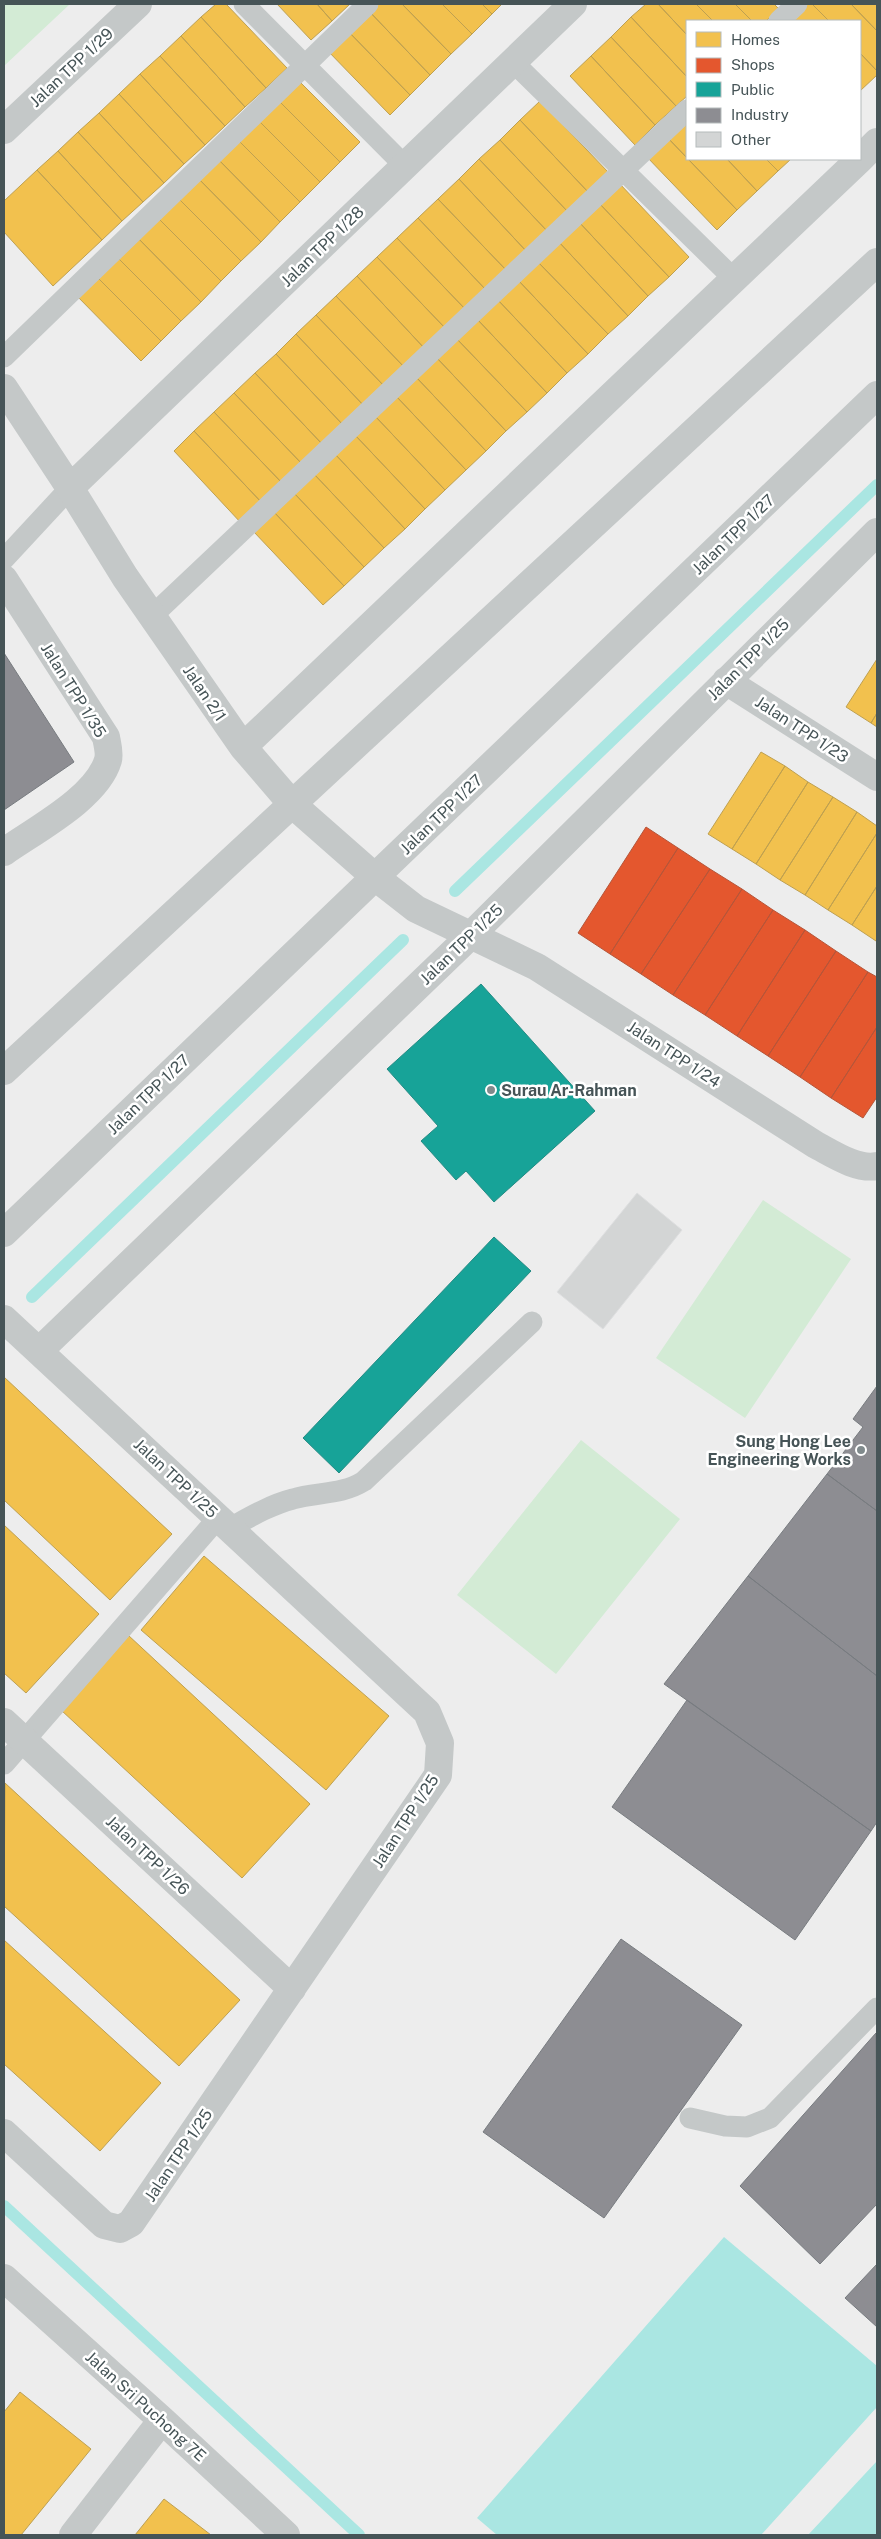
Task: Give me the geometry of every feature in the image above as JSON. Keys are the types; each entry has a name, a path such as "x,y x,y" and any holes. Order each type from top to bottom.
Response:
{"street":[{"name":"Jalan TPP 1/29","path":"4,130 138,4"},
{"name":"Jalan TPP 1/28","path":"70,488 573,4"},
{"path":"861,158 877,142"},
{"path":"243,747 859,160"},
{"path":"4,1071 877,262"},
{"name":"Jalan 2/1","path":"4,388 70,488 125,577 243,747 292,804 375,877 416,909 472,934"},
{"name":"Jalan TPP 1/27","path":"4,1233 375,877 875,403"},
{"name":"Jalan TPP 1/25","path":"39,1351 472,934 877,532"},
{"name":"Jalan TPP 1/35","path":"4,579 106,736 108,759 100,776 82,798 4,852"},
{"name":"Jalan TPP 1/23","path":"726,681 877,778"},
{"name":"Jalan TPP 1/24","path":"472,934 537,967 816,1145 844,1160 870,1167 877,1166"},
{"name":"Jalan TPP 1/25","path":"4,1318 427,1712 440,1743 438,1775 131,2223 120,2229 104,2225 4,2133"},
{"name":"Jalan TPP 1/26","path":"4,1722 292,1989"},
{"name":"Jalan Sri Puchong 7E","path":"4,2278 286,2535"},
{"path":"73,2535 162,2420"}],"lane":[{"path":"244,4 405,166"},
{"path":"4,357 368,4"},
{"path":"780,20 797,4"},
{"path":"513,62 734,278"},
{"path":"152,616 624,172 686,111"},
{"path":"4,559 70,488"},
{"path":"4,1764 224,1523 294,1498 351,1490 364,1481 532,1322"},
{"path":"690,2118 725,2126 747,2127 770,2118 877,2008"}],"green space":[{"path":"4,4 70,4 4,66"},
{"path":"763,1200 851,1259 745,1418 656,1358"},
{"path":"581,1440 680,1519 556,1674 457,1595"}],"water":[{"path":"724,2237 877,2366 877,2407 761,2535 497,2535 477,2518"},
{"path":"877,2461 877,2535 808,2535"}],"building: Homes":[{"path":"216,4 226,4 287,68 266,88 201,17"},
{"path":"277,4 317,4 332,21 311,40"},
{"path":"317,4 350,4 332,21"},
{"path":"372,4 402,4 451,54 430,75 367,9"},
{"path":"402,4 442,4 472,34 451,54"},
{"path":"442,4 482,4 492,14 472,34"},
{"path":"482,4 502,4 492,14"},
{"path":"646,4 658,4 686,34 686,76 631,17"},
{"path":"658,4 696,4 712,20 686,20 686,34"},
{"path":"696,4 735,4 751,20 712,20"},
{"path":"735,4 774,4 779,9 767,20 751,20"},
{"path":"802,4 812,4 828,20 791,20"},
{"path":"812,4 851,4 877,31 877,71 861,54 861,20 828,20"},
{"path":"851,4 877,4 877,31"},
{"path":"367,9 430,75 410,95 346,29"},
{"path":"201,17 266,88 245,107 181,36"},
{"path":"631,17 686,76 686,97 676,106 611,37"},
{"path":"346,29 410,95 390,115 326,49"},
{"path":"181,36 245,107 225,126 160,56"},
{"path":"611,37 676,106 655,125 591,56"},
{"path":"861,54 877,71 877,75 861,90"},
{"path":"160,56 225,126 205,145 140,74"},
{"path":"591,56 655,125 635,145 570,76"},
{"path":"291,73 360,142 340,162 271,93"},
{"path":"140,74 205,145 184,164 119,94"},
{"path":"271,93 340,162 320,182 251,113"},
{"path":"119,94 184,164 164,183 99,113"},
{"path":"540,101 609,173 589,193 520,120"},
{"path":"99,113 164,183 143,202 78,132"},
{"path":"251,113 320,182 300,202 231,133"},
{"path":"686,119 686,157 666,136"},
{"path":"520,120 589,193 568,212 500,140"},
{"path":"78,132 143,202 122,221 58,151"},
{"path":"231,133 300,202 280,222 212,153"},
{"path":"666,136 686,157 686,160 689,160 737,210 717,230 646,156"},
{"path":"500,140 568,212 548,232 479,159"},
{"path":"58,151 122,221 102,240 37,170"},
{"path":"212,153 280,222 261,242 192,172"},
{"path":"479,159 548,232 527,252 459,179"},
{"path":"689,160 728,160 757,191 737,210"},
{"path":"728,160 767,160 778,171 757,191"},
{"path":"767,160 790,160 778,171"},
{"path":"37,170 102,240 53,286 4,232 4,201"},
{"path":"192,172 261,242 241,261 172,192"},
{"path":"459,179 527,252 507,271 438,199"},
{"path":"619,183 689,257 669,277 599,203"},
{"path":"172,192 241,261 221,281 152,212"},
{"path":"438,199 507,271 486,290 418,218"},
{"path":"599,203 669,277 648,296 579,222"},
{"path":"152,212 221,281 201,302 132,232"},
{"path":"418,218 486,290 466,310 397,238"},
{"path":"579,222 648,296 628,316 558,241"},
{"path":"132,232 201,302 181,321 112,252"},
{"path":"397,238 466,310 446,329 377,257"},
{"path":"558,241 628,316 608,334 537,261"},
{"path":"112,252 181,321 161,341 92,272"},
{"path":"377,257 446,329 425,349 357,276"},
{"path":"537,261 608,334 588,354 518,280"},
{"path":"92,272 161,341 141,361 73,292"},
{"path":"357,276 425,349 405,368 336,296"},
{"path":"518,280 588,354 567,373 497,299"},
{"path":"336,296 405,368 385,387 316,315"},
{"path":"497,299 567,373 547,393 477,319"},
{"path":"316,315 385,387 365,407 296,334"},
{"path":"477,319 547,393 527,412 456,338"},
{"path":"296,334 365,407 344,426 276,354"},
{"path":"456,338 527,412 506,431 436,357"},
{"path":"276,354 344,426 323,445 255,373"},
{"path":"436,357 506,431 486,451 416,377"},
{"path":"255,373 323,445 303,465 234,393"},
{"path":"416,377 486,451 466,470 396,396"},
{"path":"234,393 303,465 283,484 214,412"},
{"path":"396,396 466,470 445,490 375,416"},
{"path":"214,412 283,484 263,504 194,431"},
{"path":"375,416 445,490 425,509 355,435"},
{"path":"194,431 263,504 242,524 174,451"},
{"path":"355,435 425,509 405,529 335,454"},
{"path":"335,454 405,529 384,548 314,474"},
{"path":"314,474 384,548 364,567 294,493"},
{"path":"294,493 364,567 344,586 274,512"},
{"path":"274,512 344,586 323,605 254,532"},
{"path":"877,659 877,713 871,723 846,707"},
{"path":"877,713 877,727 871,723"},
{"path":"761,752 785,766 732,849 708,834"},
{"path":"785,766 808,782 756,864 732,849"},
{"path":"808,782 833,797 780,880 756,864"},
{"path":"833,797 857,812 805,895 780,880"},
{"path":"857,812 877,826 877,833 828,910 805,895"},
{"path":"877,833 877,886 852,925 828,910"},
{"path":"877,886 877,939 876,941 852,925"},
{"path":"4,1377 172,1534 110,1600 4,1500"},
{"path":"4,1525 99,1614 26,1693 4,1673"},
{"path":"204,1556 389,1716 326,1790 141,1630"},
{"path":"128,1635 310,1804 242,1878 61,1710"},
{"path":"5,1783 240,2000 179,2066 4,1906"},
{"path":"4,1940 161,2083 100,2151 4,2064"},
{"path":"20,2392 91,2449 21,2535 4,2535 4,2412"},
{"path":"164,2499 211,2535 135,2535"}],"building: Shops":[{"path":"646,827 678,848 610,954 578,933"},
{"path":"678,848 710,869 641,974 610,954"},
{"path":"710,869 742,889 673,995 641,974"},
{"path":"742,889 773,910 705,1015 673,995"},
{"path":"773,910 805,930 737,1036 705,1015"},
{"path":"805,930 836,951 768,1056 737,1036"},
{"path":"836,951 868,972 800,1077 768,1056"},
{"path":"868,972 877,977 877,1027 831,1098 800,1077"},
{"path":"877,1027 877,1097 863,1118 831,1098"}],"building: Public":[{"name":"Surau Ar-Rahman","path":"481,984 595,1111 494,1202 466,1171 456,1180 421,1141 438,1126 387,1069"},
{"path":"494,1237 531,1271 339,1473 303,1438"}],"building: Industry":[{"path":"4,653 74,762 4,810"},
{"name":"Sung Hong Lee Engineering Works","path":"877,1386 877,1511 827,1474 863,1427 853,1419"},
{"path":"827,1474 877,1511 877,1676 748,1576"},
{"path":"748,1576 877,1676 877,1822 871,1831 664,1684"},
{"path":"687,1700 871,1831 795,1940 612,1807"},
{"path":"621,1939 742,2025 604,2218 483,2132"},
{"path":"876,2033 877,2204 820,2264 740,2186"},
{"path":"877,2264 877,2327 845,2298"}],"building: Other":[{"path":"637,1193 682,1230 603,1329 557,1292"}],"waterway":[{"path":"455,891 877,485"},
{"path":"32,1297 403,940"},
{"path":"4,2206 359,2535"}],"place":[{"name":"Surau Ar-Rahman","path":"491,1090"},
{"name":"Sung Hong Lee Engineering Works","path":"861,1450"}]}
